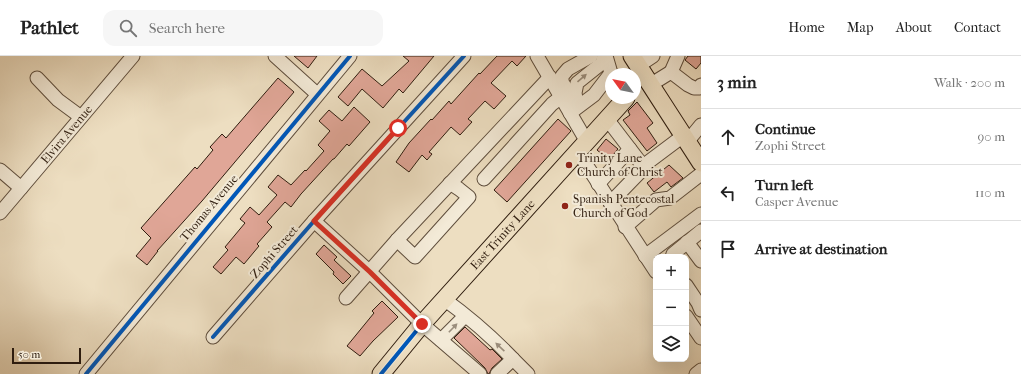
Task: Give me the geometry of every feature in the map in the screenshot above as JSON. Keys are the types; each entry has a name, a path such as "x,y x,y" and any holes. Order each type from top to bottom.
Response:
{"main road":[{"path":"641,75 701,163"},
{"name":"East Trinity Lane","path":"381,374 444,299 621,104"}],"street":[{"name":"Elvira Avenue","path":"0,213 133,56"},
{"path":"275,56 317,94"},
{"name":"Thomas Avenue","path":"86,374 350,56"},
{"name":"Zophi Street","path":"213,337 314,221 464,56"},
{"path":"538,56 561,97 574,111"},
{"path":"591,56 568,69 562,76 562,82 574,111 582,147 598,184 653,268"},
{"path":"574,111 594,95 610,73 605,56"},
{"path":"574,111 576,83 602,63 605,56"},
{"path":"641,73 653,56"},
{"path":"671,72 678,56"},
{"path":"641,74 671,72 691,87 699,88 701,86"},
{"path":"346,298 397,240 550,77"},
{"path":"37,78 58,100 80,117"},
{"path":"484,179 552,104 561,97"},
{"path":"607,119 643,166"},
{"path":"610,203 642,170 643,166 685,139 701,125"},
{"path":"598,184 630,150"},
{"path":"0,170 21,188"},
{"path":"625,227 656,200 670,198 701,174"},
{"path":"397,240 415,256 469,198 450,183"},
{"path":"645,256 701,214"},
{"path":"314,221 370,272 422,324 480,374"},
{"path":"673,254 701,231"},
{"path":"687,242 701,261"},
{"path":"689,290 700,308"},
{"path":"444,299 502,348 528,374"},
{"path":"441,340 465,316"},
{"path":"689,320 701,338"},
{"path":"497,374 512,359"},
{"path":"696,374 701,370"}],"building":[{"path":"294,56 317,56 308,68"},
{"path":"403,56 434,56 403,93 399,89 383,108 362,89 348,106 338,97 362,69 382,86 409,61"},
{"path":"497,56 526,56 517,66 512,61 491,83 506,96 494,109 485,101 468,119 472,122 460,135 451,127 429,152 432,154 427,160 422,155 409,172 396,162 409,143 431,119 432,120 449,101 451,104 479,73 480,74"},
{"path":"688,56 701,56 701,63 696,69 685,60"},
{"path":"278,78 294,92 202,201 157,251 147,265 136,256 151,238 141,228 195,167 197,169 213,150 210,147 222,134 226,138"},
{"path":"635,104 639,104 653,123 647,128 657,143 647,151 623,120 630,115 628,111"},
{"path":"354,107 370,122 349,146 347,144 333,159 291,207 285,202 267,222 272,227 257,244 259,246 244,264 236,257 221,274 213,267 228,250 225,247 245,223 240,219 250,207 259,215 277,195 268,187 278,175 291,185 324,151 318,145 330,131 319,121 329,110 342,121"},
{"path":"558,119 571,131 507,202 494,190"},
{"path":"606,139 618,149 609,160 597,150"},
{"path":"669,165 683,178 671,187 667,182 654,192 647,183"},
{"path":"324,245 337,257 334,260 351,276 343,284 333,274 334,272 316,254"},
{"path":"382,301 398,317 360,356 347,346 374,313 372,311"},
{"path":"465,327 502,359 492,368 489,374 485,368 454,338"}],"cycle path":[{"path":"86,374 350,56"},
{"path":"213,337 314,221 464,56"},
{"path":"381,374 422,324"}],"place":[{"name":"Trinity Lane Church of Christ","path":"569,165"},
{"name":"Spanish Pentecostal Church of God","path":"565,206"}],"route":[{"path":"398,128 314,221 370,272 422,324"}]}
